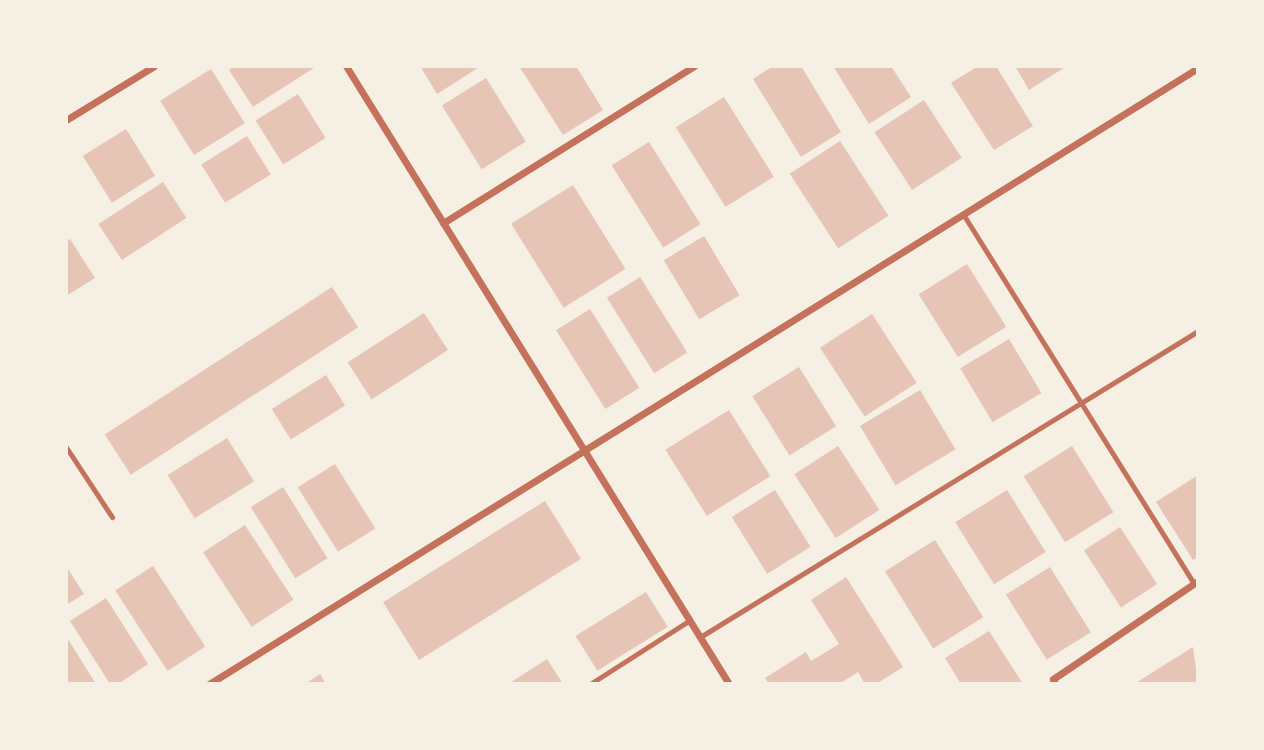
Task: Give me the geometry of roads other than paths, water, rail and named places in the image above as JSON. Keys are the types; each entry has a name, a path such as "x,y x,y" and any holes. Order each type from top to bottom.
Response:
{"street":[{"path":"66,120 154,66"},
{"path":"346,66 729,684"},
{"path":"443,223 694,66"},
{"path":"209,684 1198,68"},
{"path":"1055,684 1053,679 1196,582"}],"lane":[{"path":"963,215 1196,582"},
{"path":"700,637 1082,405 1198,331"},
{"path":"66,447 112,517"},
{"path":"590,684 690,621"}]}
